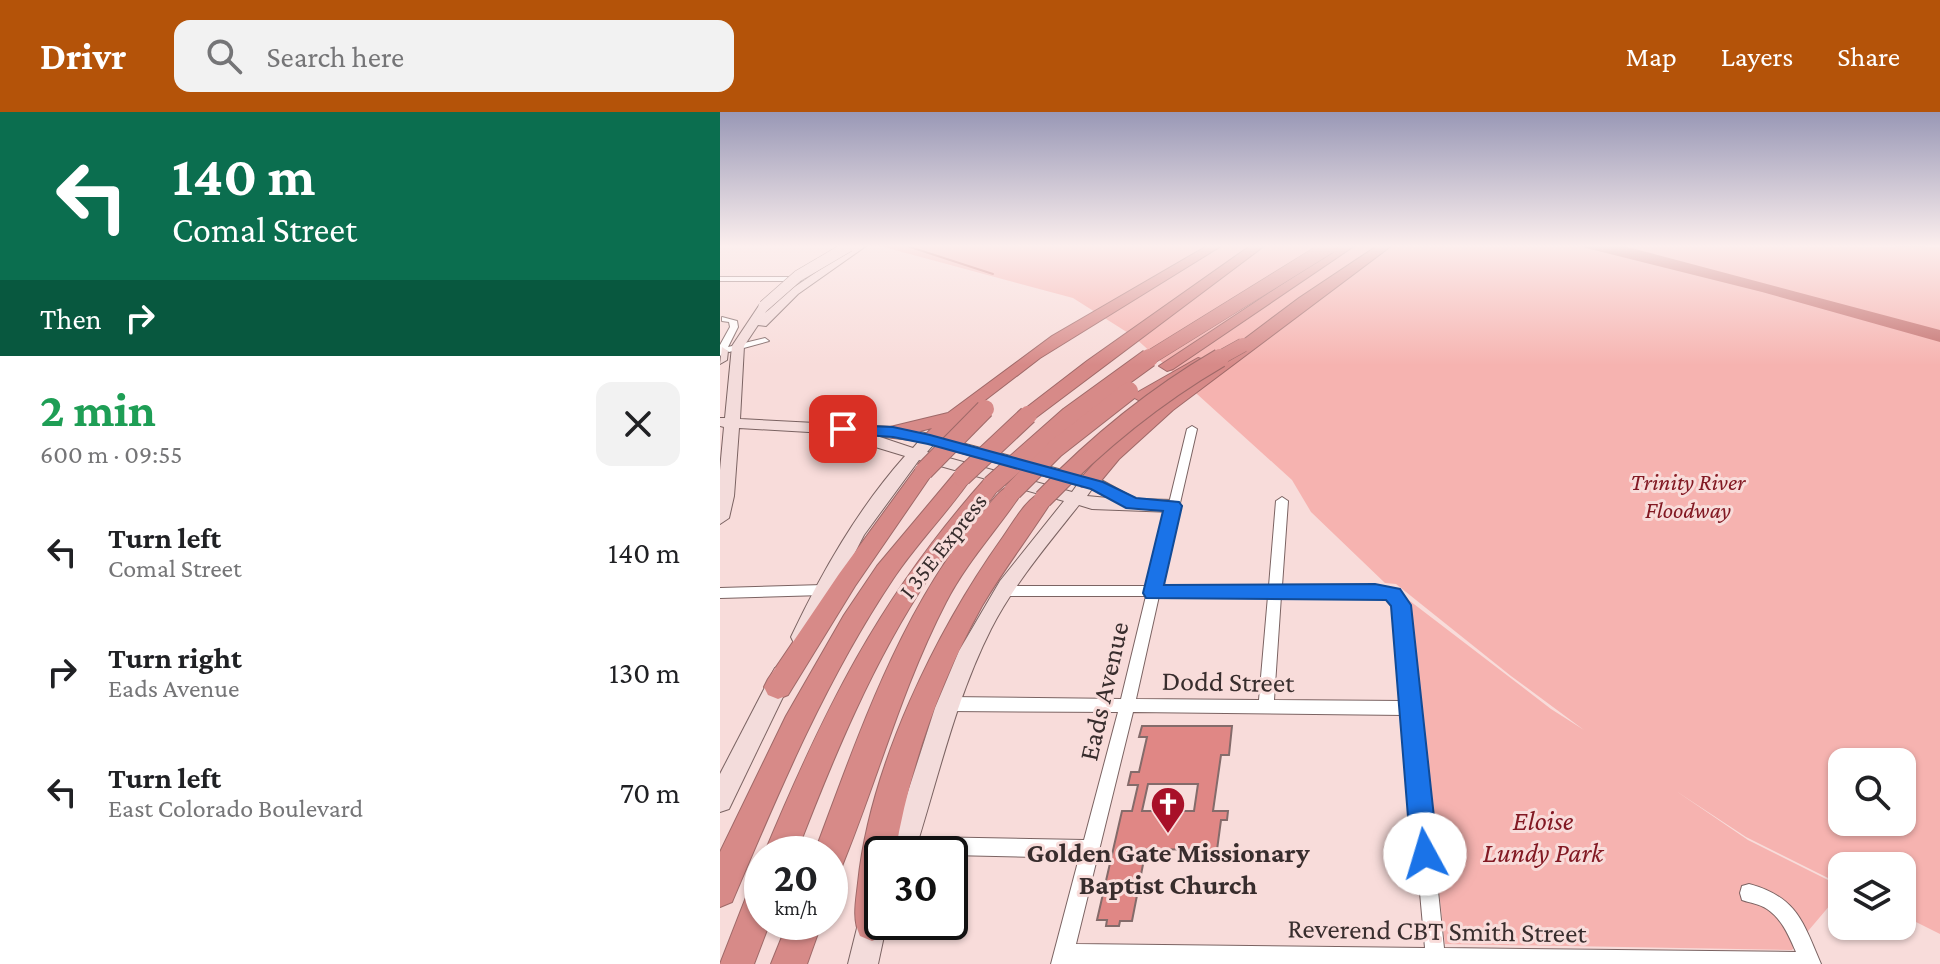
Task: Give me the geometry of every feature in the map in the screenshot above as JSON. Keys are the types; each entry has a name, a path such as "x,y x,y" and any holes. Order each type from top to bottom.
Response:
{"highway":[{"path":"778,687 924,454 955,414 987,388 1163,286"},
{"path":"720,890 811,691 900,549 962,477 1028,415 1180,286"},
{"path":"1091,361 1200,286"},
{"name":"I 35E Express","path":"787,836 815,764 883,627 925,563 1018,492 1021,455 1080,407 1268,286"},
{"path":"837,836 927,614 968,548 1002,521 1018,492 1055,449 1129,391 1288,286"},
{"path":"883,836 903,758 922,704 947,645 999,555 1018,492 1116,412 1327,286"},
{"path":"1082,490 1111,454 1149,419 1315,294"},
{"path":"1018,492 1088,453 1129,417 1176,384 1289,316"},
{"path":"924,454 1073,339"},
{"path":"893,432 925,426 955,414"},
{"path":"736,964 746,940"},
{"path":"789,964 798,940"}],"main road":[{"path":"720,518 726,496 731,448 726,422 734,366 754,318 787,286"},
{"path":"743,345 779,305 802,286"},
{"path":"726,422 893,432 924,454"},
{"path":"731,448 745,436 779,424"},
{"path":"863,432 877,443 1082,490 1110,505 1173,506"},
{"path":"720,800 847,544 874,504 924,454"},
{"path":"907,836 948,704 982,626 1002,591 1040,539 1082,490"},
{"path":"863,964 869,940"}],"street":[{"path":"721,355 734,327 729,320 754,318"},
{"path":"721,355 743,345 765,341"},
{"name":"Eads Avenue","path":"1063,959 1192,429"},
{"path":"1266,708 1278,592 1282,501"},
{"path":"720,593 823,590"},
{"path":"1002,591 1375,591 1393,594 1401,605 1436,962"},
{"name":"Dodd Street","path":"948,704 1410,708"},
{"path":"968,847 1091,849"},
{"path":"1749,893 1765,896 1780,905 1790,919 1810,963"},
{"name":"Reverend CBT Smith Street","path":"1063,959 1810,963"}],"green space":[{"name":"Trinity River Floodway","path":"1028,286 1940,286 1940,934 1916,922 1916,852 1828,852 1828,878 1746,837 1676,791 1748,840 1828,880 1828,908 1792,950 1445,944 1406,598 1551,709 1584,730 1396,584 1385,583 1311,512 1292,480 1133,336 1073,298"}],"shaded area":[{"path":"1737,286 1774,286 1940,330 1940,342"}],"building":[{"name":"Golden Gate Missionary Baptist Church","path":"1142,726 1232,726 1229,755 1221,755 1213,811 1228,811 1227,820 1221,820 1217,850 1146,849 1132,921 1120,921 1119,926 1106,926 1107,920 1097,920 1122,811 1132,811 1138,785 1128,785 1131,772 1139,772 1147,737 1139,737","holes":["1148,784 1198,784 1194,811 1142,811"]}],"place":[{"name":"Golden Gate Missionary Baptist Church","path":"1168,835"}],"route":[{"path":"843,429 893,432 930,439 1097,485 1132,504 1173,506 1153,593 1375,591 1393,594 1401,605 1425,854"}],"park label":[{"name":"Eloise Lundy Park","path":"1543,836"}]}
